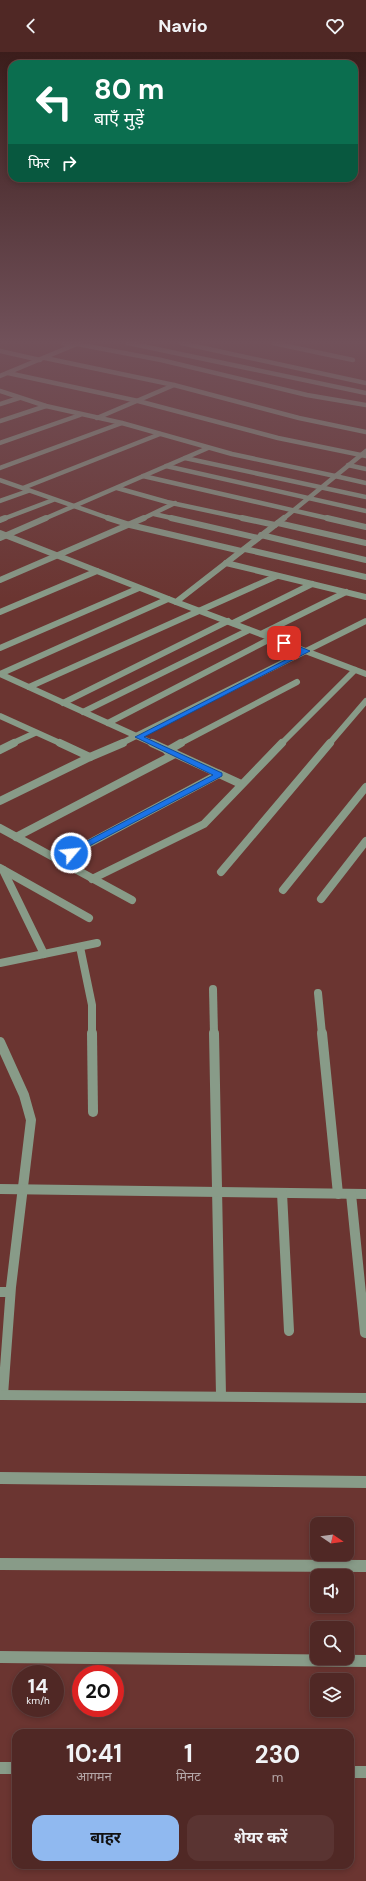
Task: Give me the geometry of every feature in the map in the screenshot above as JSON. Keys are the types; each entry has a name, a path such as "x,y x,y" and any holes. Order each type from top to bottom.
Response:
{"street":[{"path":"0,443 42,428"},
{"path":"0,468 107,428"},
{"path":"140,428 208,448 366,483"},
{"path":"241,428 278,438 364,455"},
{"path":"349,428 366,432"},
{"path":"0,501 160,434"},
{"path":"0,538 208,448"},
{"path":"176,602 277,524 348,465 364,455 366,450"},
{"path":"185,458 366,497"},
{"path":"348,465 366,469"},
{"path":"166,466 366,511"},
{"path":"143,476 366,527"},
{"path":"0,480 73,507 130,525 366,577"},
{"path":"116,488 175,503 366,543"},
{"path":"0,520 53,500"},
{"path":"0,580 130,525 175,503"},
{"path":"154,514 366,560"},
{"path":"0,533 139,588 366,674"},
{"path":"226,563 366,597"},
{"path":"0,612 97,571"},
{"path":"29,687 277,576"},
{"path":"63,703 312,584"},
{"path":"0,648 139,588"},
{"path":"261,634 346,592"},
{"path":"0,674 168,599"},
{"path":"0,801 90,757 138,737 366,621"},
{"path":"356,626 366,629"},
{"path":"83,712 249,630"},
{"path":"108,723 272,638"},
{"path":"92,879 204,824 355,670"},
{"path":"0,674 242,784"},
{"path":"167,751 297,682"},
{"path":"221,872 366,700"},
{"path":"0,716 90,757"},
{"path":"0,750 36,733"},
{"path":"16,837 175,754"},
{"path":"58,860 219,774"},
{"path":"283,890 366,787"},
{"path":"0,828 132,900"},
{"path":"321,899 366,841"},
{"path":"2,869 88,918"},
{"path":"2,869 44,954"},
{"path":"0,963 97,943"},
{"path":"80,947 92,1005 93,1112"},
{"path":"213,989 221,1395"},
{"path":"318,993 338,1194"},
{"path":"0,1042 29,1109 31,1120 23,1190 5,1292 2,1395 221,1395 366,1398"},
{"path":"0,1189 366,1194"},
{"path":"282,1192 289,1331"},
{"path":"351,1194 365,1333"},
{"path":"0,1478 366,1482"},
{"path":"0,1564 366,1566"},
{"path":"0,1657 366,1661"},
{"path":"0,1768 12,1768"},
{"path":"354,1772 366,1772"}],"route":[{"path":"71,853 219,774 138,737 307,651 284,643"}]}
